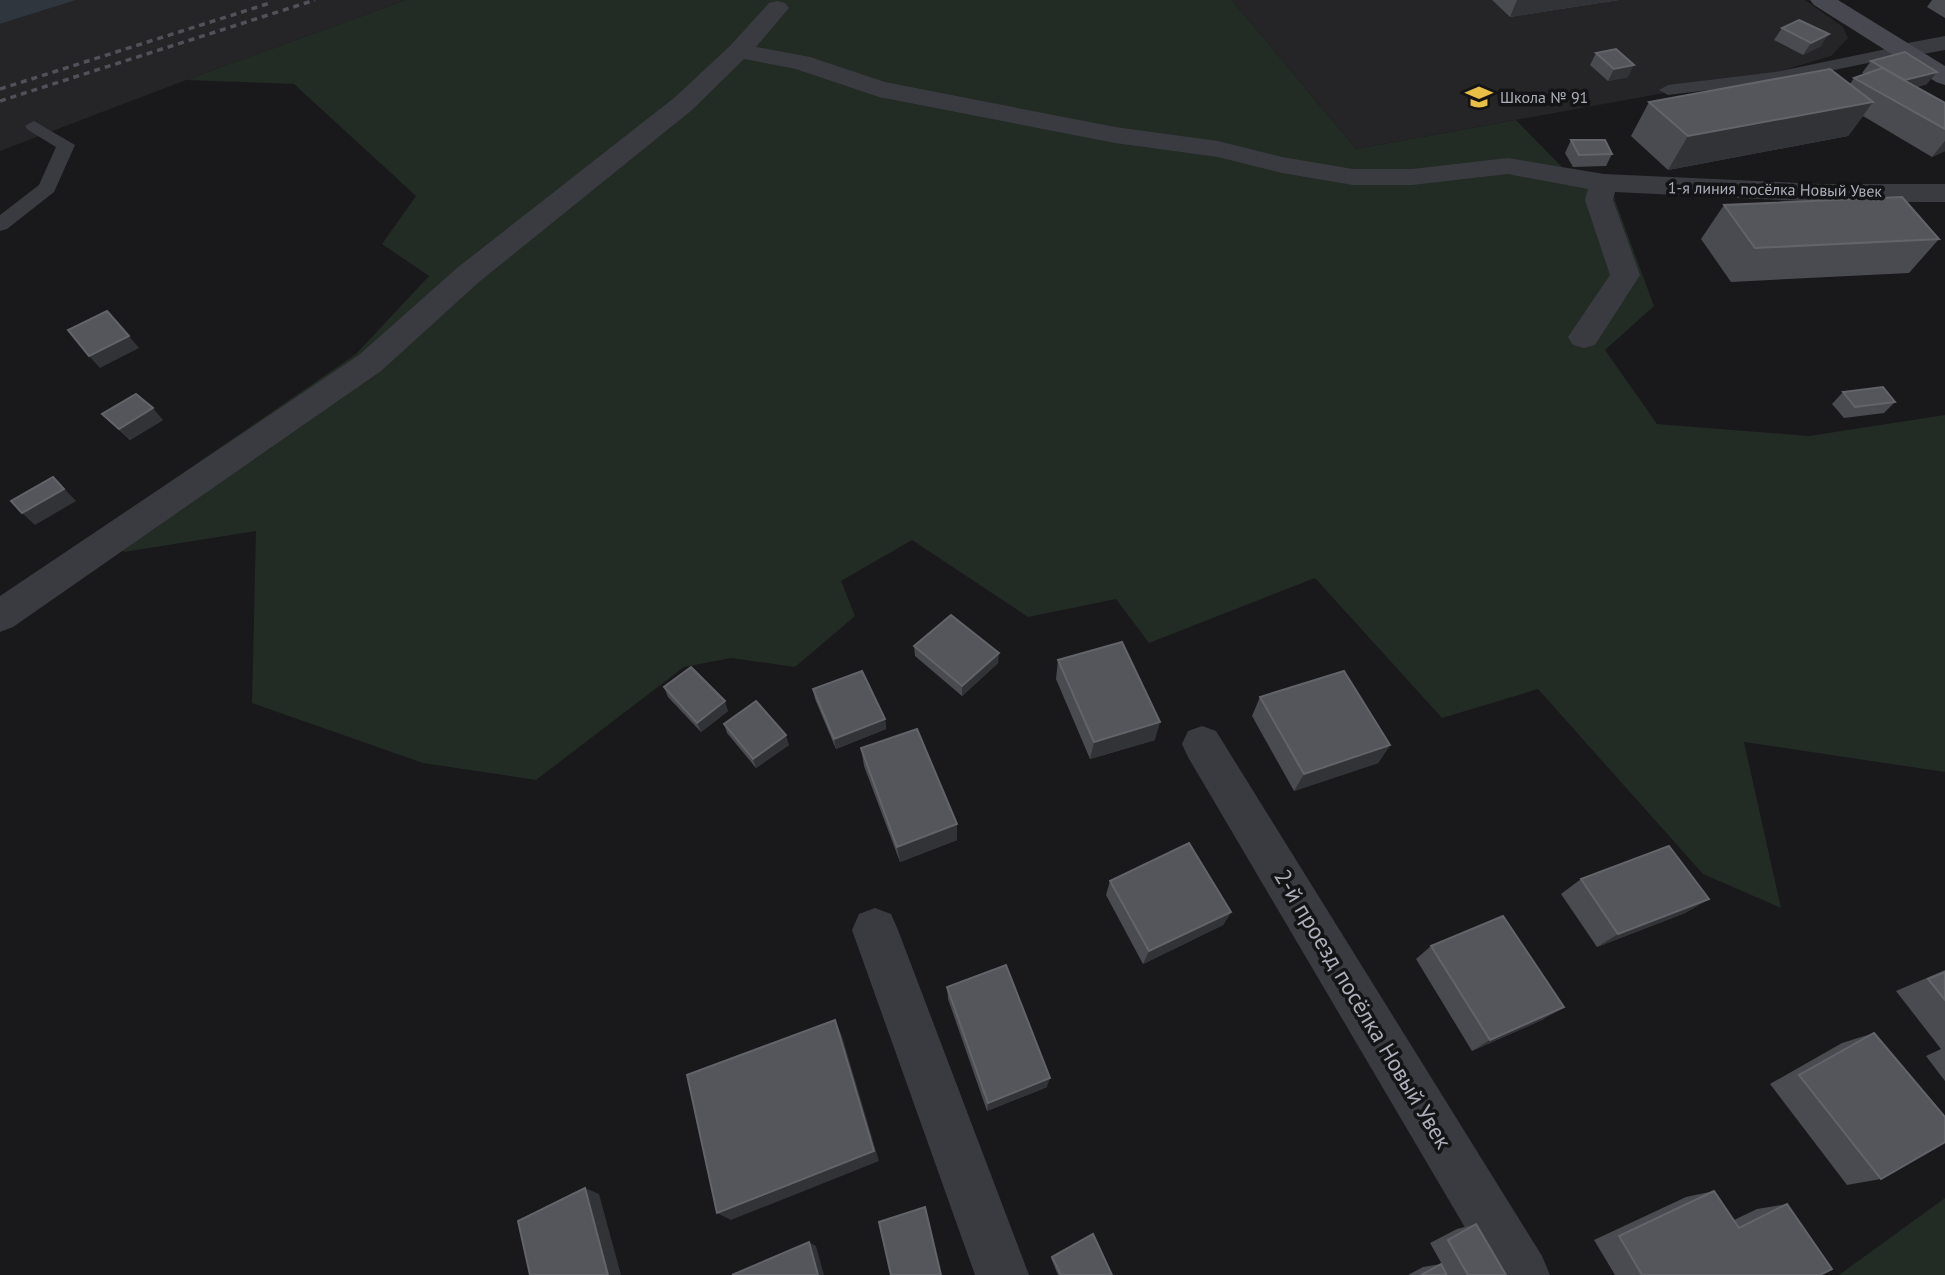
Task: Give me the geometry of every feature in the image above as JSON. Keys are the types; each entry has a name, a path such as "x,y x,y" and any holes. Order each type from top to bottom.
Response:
{"street":[{"path":"1822,0 1945,78"},
{"path":"0,616 370,363 468,275 683,104 739,51 777,8"},
{"path":"1901,51 1945,43"},
{"name":"1-я линия посёлка Новый Увек","path":"739,51 801,62 879,89 1115,135 1218,149 1282,165 1353,177 1412,177 1508,166 1604,183 1821,193 1945,192"},
{"path":"1584,337 1625,275 1599,200 1604,183"},
{"name":"2-й проезд посёлка Новый Увек","path":"1202,744 1523,1275"},
{"path":"875,930 1002,1275"}],"lane":[{"path":"1668,90 1775,78 1901,51"},
{"path":"0,225 47,188 66,145 34,126"}],"shaded area":[{"path":"0,0 76,0 0,24"},
{"path":"76,0 406,0 0,151 0,24"},
{"path":"406,0 1232,0 1356,149 1516,120 1567,172 1613,195 1654,306 1605,350 1657,424 1809,436 1945,415 1945,772 1744,742 1781,908 1703,874 1538,689 1442,718 1315,578 1149,643 1116,599 1028,617 912,540 841,581 855,616 795,667 731,658 684,667 536,780 423,763 252,703 256,531 124,552 109,527 356,354 429,276 382,244 416,196 294,84 186,80"},
{"name":"Школа № 91","path":"1232,0 1805,0 1843,27 1848,38 1831,56 1774,73 1356,149"},
{"path":"1945,1198 1945,1275 1839,1275"}],"building":[{"path":"1799,20 1829,34 1811,43 1782,28"},
{"path":"1616,49 1634,65 1614,69 1596,53"},
{"path":"1905,52 1937,72 1905,80 1871,61"},
{"path":"1882,68 1945,103 1945,129 1854,78"},
{"path":"1830,69 1873,102 1688,136 1649,102"},
{"path":"1571,140 1605,140 1612,154 1579,155"},
{"path":"1902,197 1939,239 1755,248 1724,205"},
{"path":"107,311 129,336 89,356 68,330"},
{"path":"1883,387 1895,402 1855,407 1843,392"},
{"path":"136,394 153,408 119,429 102,414"},
{"path":"53,477 64,489 22,513 11,501"},
{"path":"951,615 999,653 962,686 914,646"},
{"path":"1122,642 1160,722 1094,742 1058,660"},
{"path":"691,667 725,701 697,723 664,687"},
{"path":"862,671 885,719 834,739 813,689"},
{"path":"1344,671 1390,745 1304,774 1260,697"},
{"path":"756,701 786,735 753,759 724,724"},
{"path":"917,729 957,824 897,847 861,748"},
{"path":"1189,843 1231,912 1149,951 1110,881"},
{"path":"1669,846 1709,899 1618,934 1581,879"},
{"path":"1503,916 1564,1007 1490,1040 1431,946"},
{"path":"1006,965 1050,1078 988,1103 947,987"},
{"path":"1945,972 1945,1000 1928,979"},
{"path":"835,1020 874,1151 717,1213 687,1075"},
{"path":"1874,1033 1945,1117 1945,1142 1881,1179 1799,1075"},
{"path":"585,1188 608,1275 530,1275 518,1221"},
{"path":"1714,1191 1739,1228 1787,1204 1832,1269 1820,1275 1642,1275 1619,1236"},
{"path":"925,1207 941,1275 891,1275 879,1222"},
{"path":"1476,1224 1506,1275 1468,1275 1448,1240"},
{"path":"1093,1234 1112,1275 1061,1275 1052,1257"},
{"path":"809,1242 818,1275 732,1275"},
{"path":"1441,1264 1447,1275 1421,1275"}],"railway":[{"path":"0,101 315,0"},
{"path":"0,89 270,3"}],"place":[{"name":"Школа № 91","path":"1479,97"}]}
